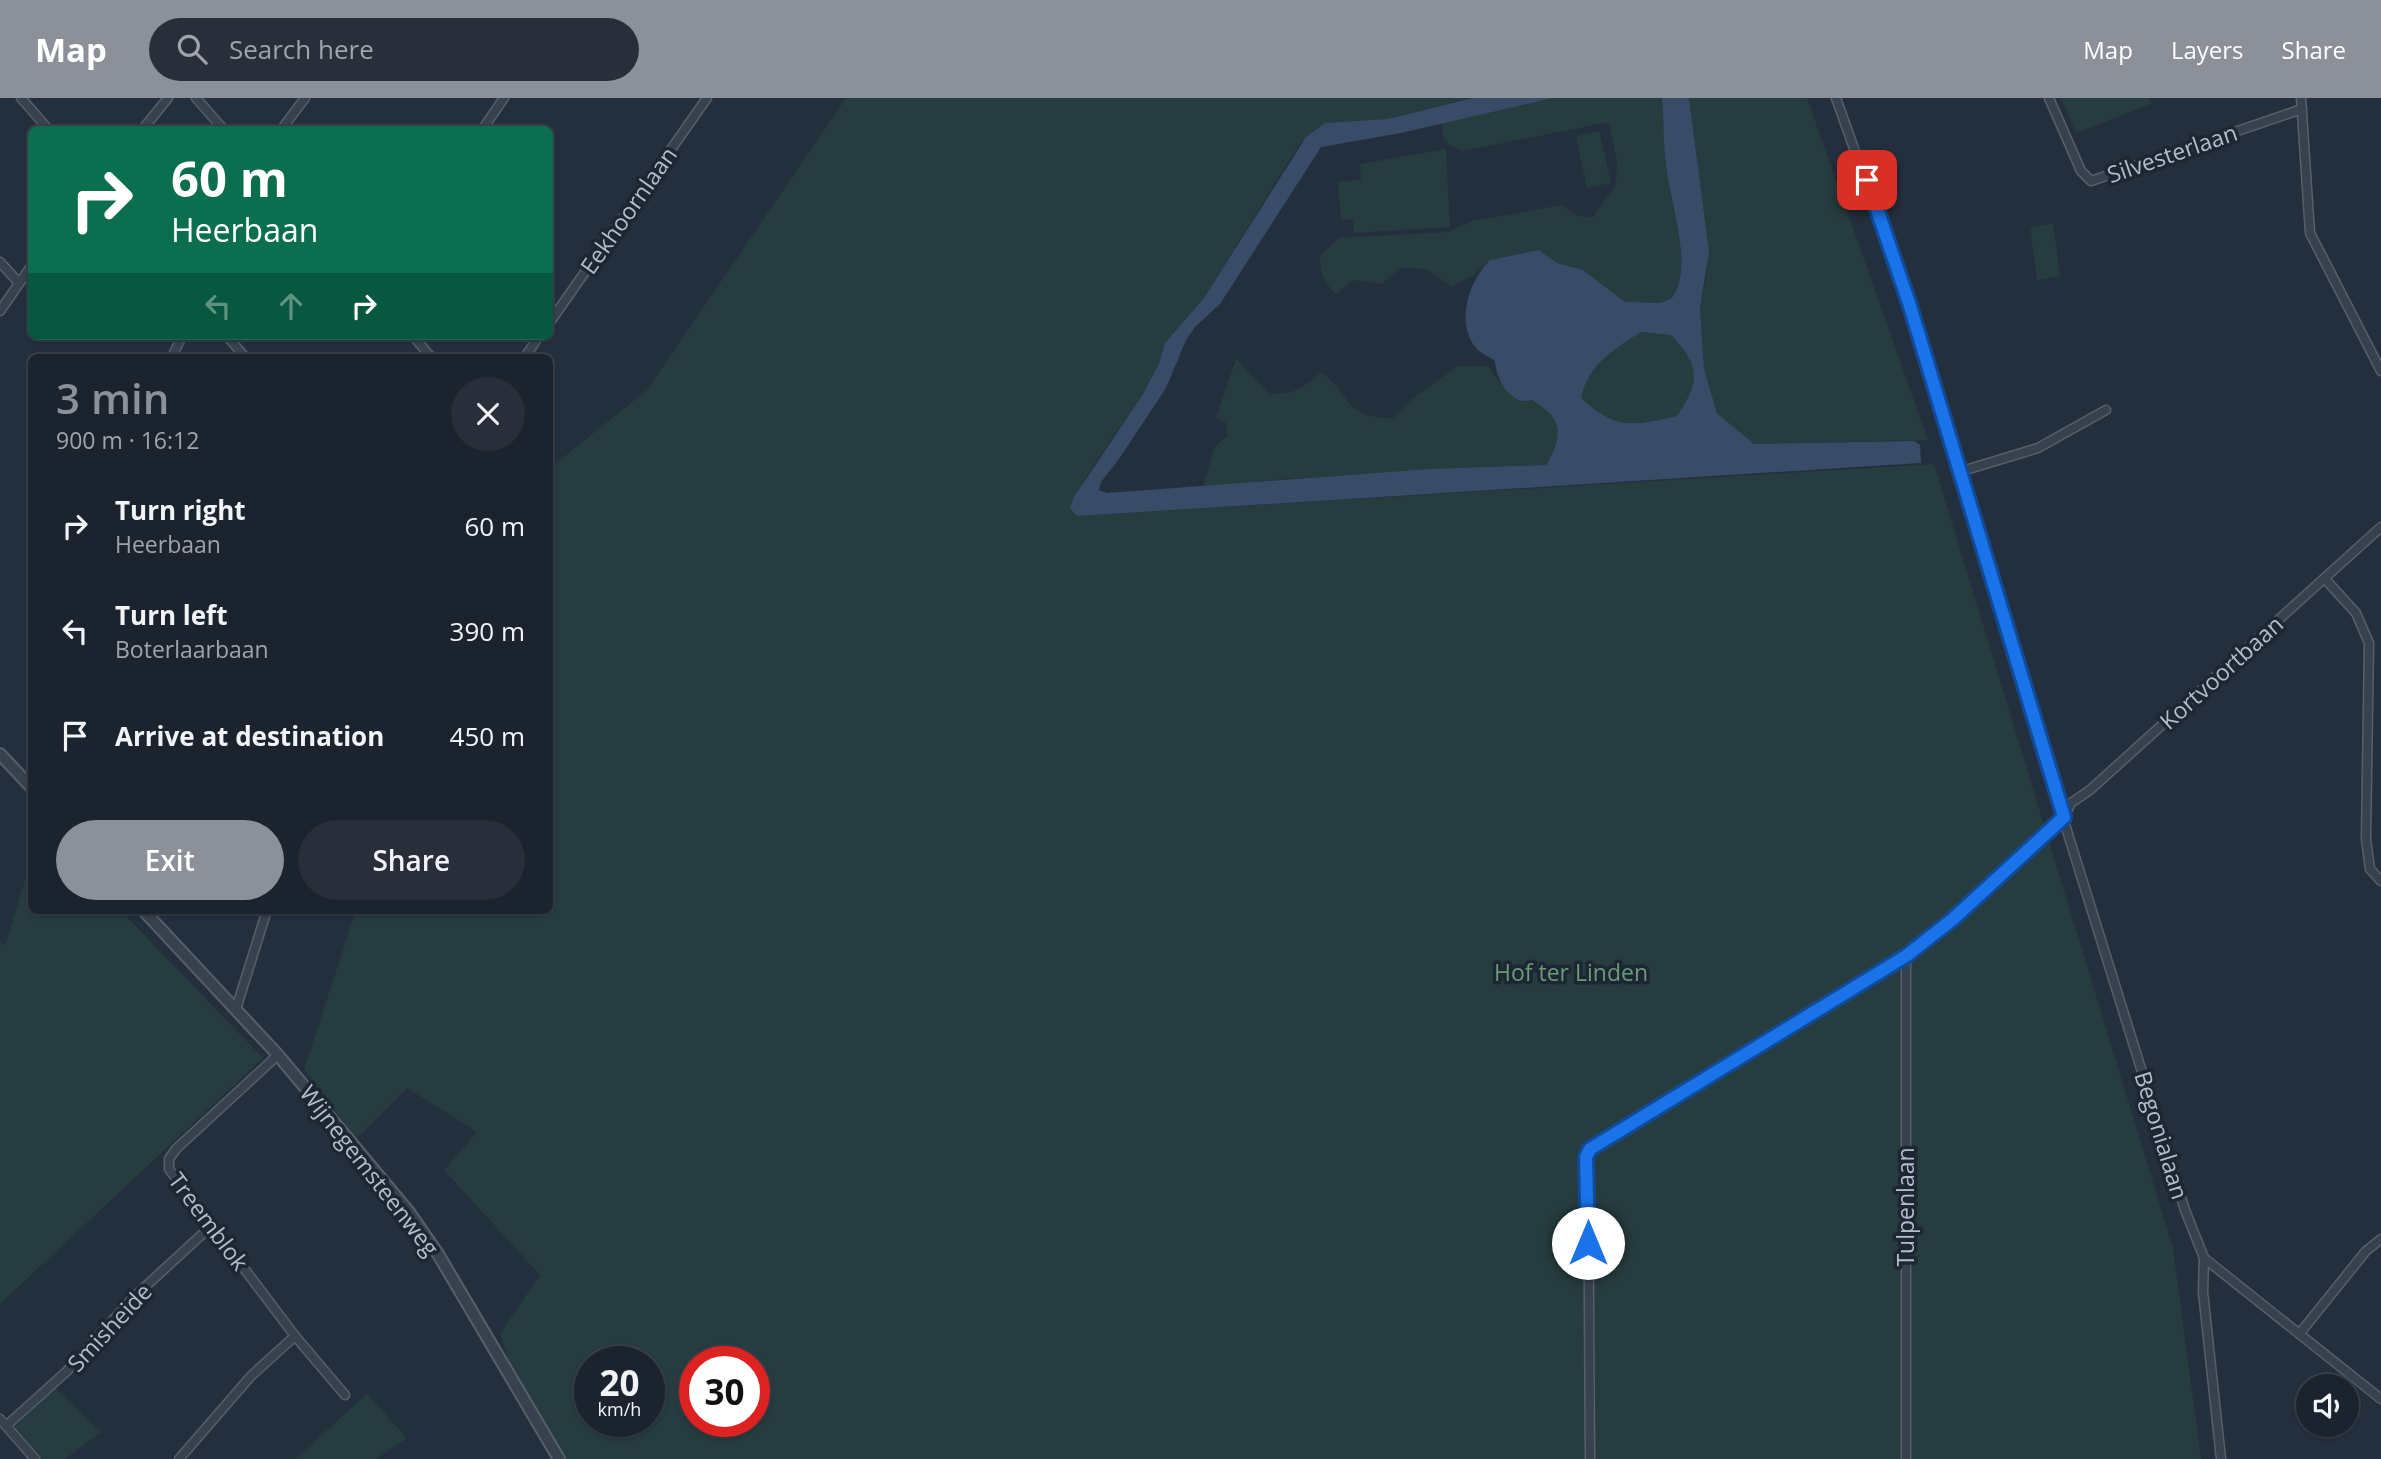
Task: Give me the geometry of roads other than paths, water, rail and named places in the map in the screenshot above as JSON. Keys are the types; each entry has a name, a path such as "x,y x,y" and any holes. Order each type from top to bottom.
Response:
{"street":[{"path":"21,98 46,126"},
{"path":"145,126 168,98"},
{"path":"196,98 220,126"},
{"path":"284,126 305,98"},
{"path":"485,126 505,98"},
{"name":"Eekhoornlaan","path":"553,318 707,98"},
{"name":"Begonialaan","path":"1836,98 1892,249 2185,1210 2204,1258 2203,1292 2221,1459"},
{"name":"Silvesterlaan","path":"2049,98 2081,171 2091,181 2302,109"},
{"path":"2301,98 2310,233 2381,371"},
{"path":"0,262 18,282"},
{"path":"0,311 28,270"},
{"path":"230,340 242,354"},
{"path":"416,340 428,354"},
{"path":"1959,472 2038,448 2106,410"},
{"name":"Kortvoortbaan","path":"1590,1459 1586,1153 1746,1052 1906,956 1953,919 2064,817 2071,803 2090,790 2381,527"},
{"path":"2325,579 2356,613 2369,643 2366,839 2370,869 2381,881"},
{"path":"0,754 28,784"},
{"name":"Wijnegemsteenweg","path":"148,914 278,1055 423,1232 559,1459"},
{"path":"236,1009 266,914"},
{"name":"Tulpenlaan","path":"1906,956 1906,1459"},
{"name":"Treemblok","path":"278,1055 176,1149 169,1159 172,1175 295,1336 345,1395"},
{"name":"Smisheide","path":"6,1426 66,1372 134,1297 210,1227"},
{"path":"2300,1333 2366,1251 2381,1239"},
{"path":"2204,1258 2381,1399"},
{"path":"179,1459 251,1376 295,1336"},
{"path":"0,1419 35,1459"}],"water":[{"path":"1473,98 1553,98 1401,133 1321,147 1220,304 1195,327 1186,340 1166,388 1101,482 1099,490 1107,493 1430,469 1546,465 1558,436 1555,421 1532,400 1524,401 1511,395 1498,376 1495,361 1479,351 1470,339 1466,316 1470,292 1490,260 1539,250 1557,263 1583,270 1625,302 1661,303 1672,298 1678,285 1681,251 1664,148 1662,98 1689,98 1709,252 1700,308 1704,369 1717,413 1754,444 1914,441 1920,445 1921,463 1077,516 1070,508 1074,497 1143,394 1159,363 1165,343 1204,298 1306,137 1325,123 1388,119","holes":["1641,332 1671,335 1688,356 1694,374 1690,393 1677,416 1649,422 1626,423 1604,416 1581,398 1584,386 1596,367 1621,345"]}],"park label":[{"name":"Hof ter Linden","path":"1571,972"}]}
